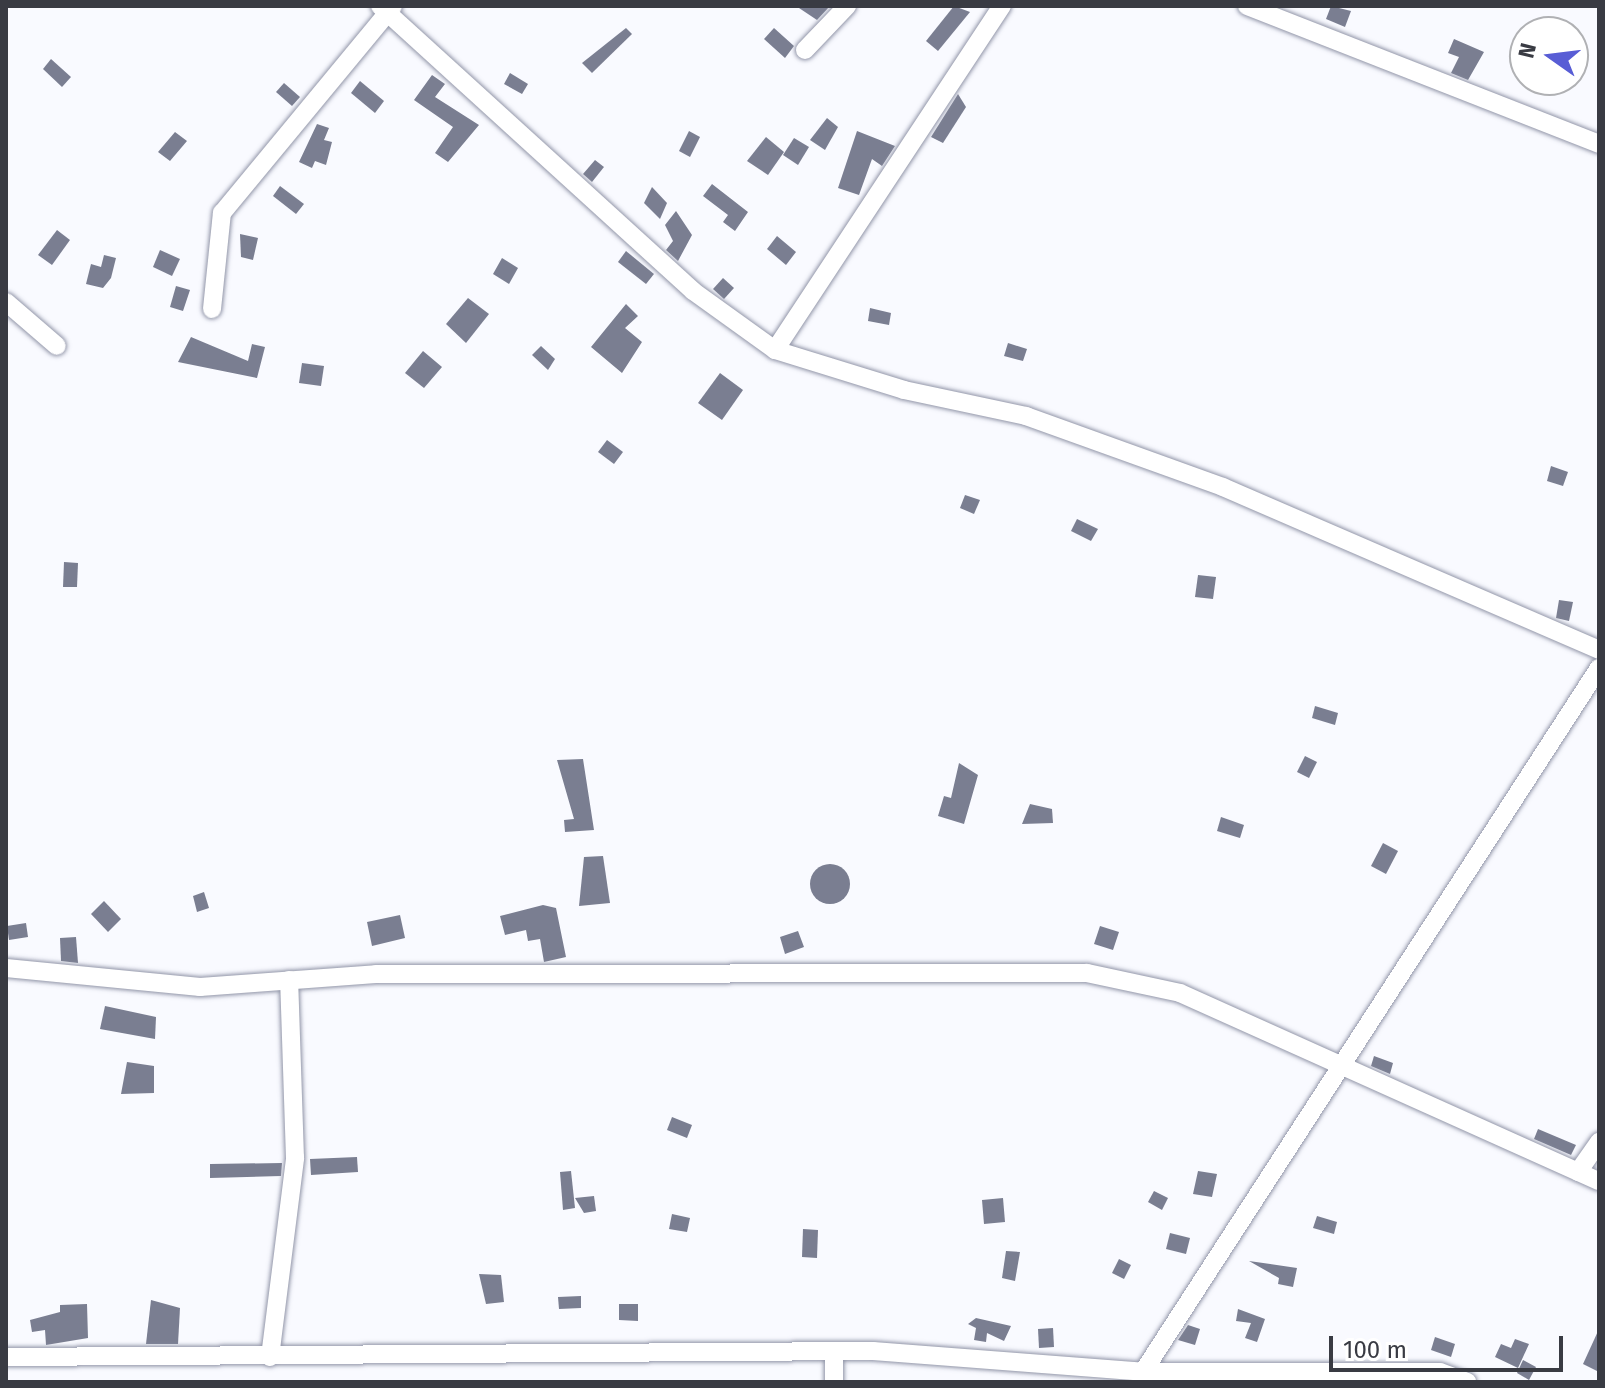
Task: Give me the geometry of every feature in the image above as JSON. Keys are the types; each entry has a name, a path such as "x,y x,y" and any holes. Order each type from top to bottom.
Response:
{"street":[{"path":"805,50 847,6"},
{"path":"775,350 1002,6"},
{"path":"1247,6 1599,144"},
{"path":"212,309 222,213 387,8 693,291 775,350 904,390 1026,416 1223,487 1599,650"},
{"path":"6,302 57,346"},
{"path":"1143,1372 1599,668"},
{"path":"6,968 114,984 1087,973 1180,993 1599,1181"},
{"path":"270,1357 294,1172 289,980"},
{"path":"1578,1172 1599,1142"},
{"path":"834,1351 834,1382"},
{"path":"6,1357 834,1351 1143,1372 1440,1372 1467,1382"}],"building":[{"path":"796,6 830,6 817,20"},
{"path":"954,6 970,12 938,51 926,41"},
{"path":"1331,6 1351,11 1345,27 1326,19"},
{"path":"626,28 632,34 592,73 582,63"},
{"path":"774,28 794,46 785,58 764,39"},
{"path":"1454,39 1484,52 1468,80 1451,73 1459,57 1448,53"},
{"path":"51,59 71,77 62,87 43,69"},
{"path":"510,73 528,84 522,94 504,84"},
{"path":"432,75 445,84 435,97 479,125 448,162 435,153 453,127 414,100"},
{"path":"360,81 384,101 375,113 351,93"},
{"path":"284,83 300,97 292,106 276,92"},
{"path":"958,94 966,107 943,143 931,137"},
{"path":"827,118 838,127 825,150 810,140"},
{"path":"317,124 329,128 324,140 332,142 326,165 315,161 312,168 299,162"},
{"path":"689,131 700,137 690,157 679,151"},
{"path":"857,131 895,146 882,166 872,159 859,195 838,188"},
{"path":"175,132 187,141 170,161 158,152"},
{"path":"766,137 784,152 768,175 747,161"},
{"path":"794,138 809,147 798,165 783,155"},
{"path":"595,160 604,167 592,182 583,174"},
{"path":"712,184 748,212 735,231 723,222 728,215 703,196"},
{"path":"280,186 304,204 296,214 273,196"},
{"path":"652,187 667,203 660,219 644,203"},
{"path":"676,211 692,235 678,261 666,250 673,241 665,225"},
{"path":"57,230 70,240 52,265 38,255"},
{"path":"240,234 258,238 253,260 241,257"},
{"path":"777,236 796,252 786,265 767,249"},
{"path":"160,250 180,259 172,276 153,267"},
{"path":"626,251 654,274 646,284 618,262"},
{"path":"104,255 116,258 111,278 103,288 86,284 91,264 101,267"},
{"path":"502,258 518,268 509,284 493,274"},
{"path":"723,278 734,288 724,299 713,289"},
{"path":"176,286 190,290 183,311 170,307"},
{"path":"468,298 489,314 466,343 446,324"},
{"path":"626,304 638,316 625,328 642,342 622,373 591,347"},
{"path":"870,308 891,313 889,325 868,321"},
{"path":"191,337 248,361 252,344 265,347 257,378 178,362"},
{"path":"1008,343 1027,349 1023,361 1004,356"},
{"path":"541,346 555,359 548,370 532,355"},
{"path":"423,351 442,367 424,388 405,373"},
{"path":"302,363 324,366 321,386 299,383"},
{"path":"720,373 743,390 722,420 698,403"},
{"path":"607,440 623,452 614,464 598,452"},
{"path":"1551,466 1568,472 1563,486 1547,481"},
{"path":"965,495 980,500 974,514 960,508"},
{"path":"1077,519 1098,529 1091,541 1071,531"},
{"path":"64,562 78,563 77,587 63,587"},
{"path":"1198,575 1216,577 1213,599 1195,597"},
{"path":"1559,600 1573,602 1569,621 1556,618"},
{"path":"1315,706 1338,713 1335,725 1312,718"},
{"path":"1305,756 1317,762 1309,778 1297,772"},
{"path":"583,759 594,830 565,832 564,820 574,819 557,760"},
{"path":"959,763 978,775 964,824 938,816 944,796 951,798"},
{"path":"1030,804 1052,809 1053,823 1022,824"},
{"path":"1221,817 1244,825 1240,838 1217,831"},
{"path":"1383,843 1398,851 1386,874 1371,866"},
{"path":"603,856 610,903 579,906 584,857"},
{"path":"830,864 844,870 850,884 844,898 830,904 816,898 810,884 816,870"},
{"path":"204,892 209,908 197,912 193,896"},
{"path":"104,901 121,919 108,932 91,914"},
{"path":"543,905 556,908 566,957 544,962 540,939 528,941 526,930 505,935 500,916"},
{"path":"400,915 405,938 372,946 367,922"},
{"path":"26,923 28,937 9,940 7,926"},
{"path":"1100,926 1119,932 1113,950 1094,944"},
{"path":"798,931 804,947 785,954 780,937"},
{"path":"76,937 78,963 61,961 60,938"},
{"path":"105,1006 156,1017 155,1039 100,1029"},
{"path":"1374,1056 1393,1063 1390,1074 1371,1066"},
{"path":"127,1062 154,1066 154,1093 121,1094"},
{"path":"672,1117 692,1125 687,1138 667,1130"},
{"path":"1538,1129 1576,1145 1571,1155 1534,1139"},
{"path":"357,1157 358,1172 311,1175 310,1159"},
{"path":"282,1163 281,1176 210,1178 210,1164"},
{"path":"571,1171 575,1208 563,1210 560,1172"},
{"path":"1198,1171 1217,1174 1212,1197 1193,1194"},
{"path":"1154,1191 1168,1198 1162,1210 1148,1202"},
{"path":"594,1196 596,1211 584,1213 575,1198"},
{"path":"1003,1198 1005,1222 984,1224 982,1200"},
{"path":"672,1214 690,1218 687,1232 669,1229"},
{"path":"1317,1216 1337,1222 1334,1234 1313,1228"},
{"path":"803,1229 818,1230 817,1258 802,1257"},
{"path":"1170,1233 1190,1238 1186,1254 1166,1249"},
{"path":"1006,1251 1020,1252 1015,1281 1002,1278"},
{"path":"1119,1259 1131,1265 1124,1279 1112,1273"},
{"path":"1249,1261 1297,1268 1293,1287 1278,1284 1279,1278"},
{"path":"479,1274 501,1275 504,1302 486,1304"},
{"path":"581,1296 581,1308 559,1309 558,1297"},
{"path":"151,1300 180,1308 178,1344 146,1344"},
{"path":"87,1304 88,1338 46,1345 45,1330 32,1332 30,1320 60,1312 60,1305"},
{"path":"619,1304 638,1304 638,1321 619,1320"},
{"path":"1238,1309 1265,1319 1257,1342 1245,1338 1251,1323 1236,1321"},
{"path":"976,1318 1011,1326 1004,1341 987,1333 986,1342 974,1340 976,1328 968,1324"},
{"path":"1188,1325 1200,1329 1195,1345 1178,1340"},
{"path":"1053,1328 1054,1347 1039,1348 1038,1329"},
{"path":"1599,1329 1599,1372 1583,1364"},
{"path":"1435,1337 1455,1344 1451,1357 1431,1350"},
{"path":"1515,1339 1529,1344 1518,1368 1495,1357 1501,1344 1511,1348"},
{"path":"1523,1360 1536,1367 1529,1380 1517,1373"}]}
